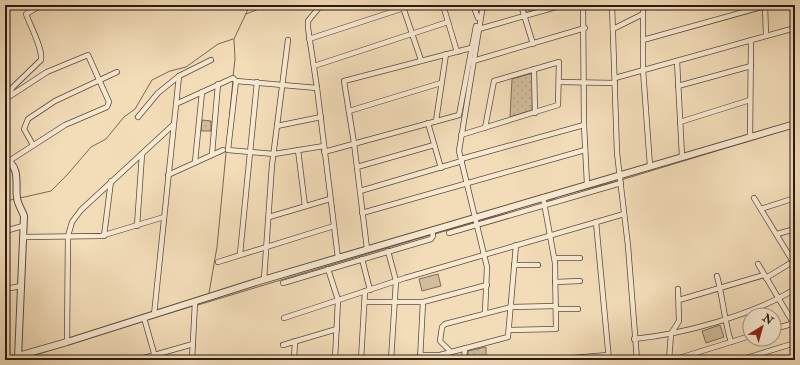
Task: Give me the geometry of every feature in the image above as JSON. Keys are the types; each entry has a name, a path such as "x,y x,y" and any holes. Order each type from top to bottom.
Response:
{"street":[{"path":"6,100 13,87 41,60 42,55 26,14 42,5"},
{"path":"320,5 308,21 309,39 318,88 320,117 338,258"},
{"path":"309,39 403,6 413,5"},
{"path":"443,5 457,52"},
{"path":"473,5 478,18"},
{"path":"236,81 228,150 274,154 298,150 324,149 354,143 459,115 471,48 482,5"},
{"path":"482,5 459,151 478,224 487,267 485,313"},
{"path":"521,5 533,44"},
{"path":"479,29 563,5"},
{"path":"584,5 584,125 587,184"},
{"path":"612,5 620,174 637,360"},
{"path":"650,166 643,70 643,6 654,5"},
{"path":"403,6 421,60"},
{"path":"643,40 765,6 766,36"},
{"path":"613,29 643,14"},
{"path":"314,66 448,22"},
{"path":"473,61 585,28"},
{"path":"559,82 584,83 615,81 643,70 795,28"},
{"path":"264,280 274,154 288,40"},
{"path":"750,137 751,40"},
{"path":"361,360 365,302 368,290 364,258 366,250 354,143 344,81 471,48"},
{"path":"436,121 446,54"},
{"path":"6,100 47,72 88,55 109,100 107,107 65,125 7,160"},
{"path":"138,117 158,93 179,76 212,60"},
{"path":"677,61 682,156"},
{"path":"461,135 485,128 535,113 558,105 559,62 496,79 494,81 485,128"},
{"path":"678,86 751,66"},
{"path":"534,69 535,113"},
{"path":"34,145 24,129 28,118 55,101 117,72"},
{"path":"154,315 179,76"},
{"path":"176,104 230,78 236,81 318,88"},
{"path":"240,254 257,82"},
{"path":"349,111 441,83"},
{"path":"212,154 218,84"},
{"path":"195,162 202,92"},
{"path":"680,122 750,100"},
{"path":"277,126 320,117"},
{"path":"428,123 441,168"},
{"path":"5,360 18,358 264,280 620,174 795,124"},
{"path":"67,342 68,236 75,217 173,125"},
{"path":"360,191 584,125"},
{"path":"357,167 434,144"},
{"path":"168,175 223,150"},
{"path":"298,150 305,206"},
{"path":"362,213 585,150"},
{"path":"5,152 7,160 16,173 17,198 24,216 18,358"},
{"path":"137,226 142,154"},
{"path":"104,236 112,181"},
{"path":"449,233 621,183"},
{"path":"509,330 556,329 556,282 554,258 543,197"},
{"path":"679,300 765,276 793,263 777,234 754,198"},
{"path":"761,209 795,198"},
{"path":"268,217 330,200"},
{"path":"284,318 484,254 624,214"},
{"path":"23,237 104,236 164,217"},
{"path":"549,360 608,357 596,222"},
{"path":"5,230 23,226"},
{"path":"218,262 334,226"},
{"path":"777,234 795,229"},
{"path":"283,283 432,239 432,230"},
{"path":"423,302 420,357 440,355 508,337 516,246"},
{"path":"388,251 396,281 391,360"},
{"path":"554,258 580,258"},
{"path":"758,264 794,324 782,328"},
{"path":"514,265 538,266"},
{"path":"328,269 338,300 335,360"},
{"path":"717,276 726,318 725,323 731,342"},
{"path":"556,282 580,281"},
{"path":"365,302 423,302 487,285"},
{"path":"5,288 21,286"},
{"path":"669,360 671,334 679,321 678,289"},
{"path":"634,340 671,334 765,306 795,289"},
{"path":"192,360 195,302"},
{"path":"451,352 440,341 442,327 445,324 511,307 578,309"},
{"path":"144,318 155,357"},
{"path":"283,345 337,329"},
{"path":"673,360 742,339"},
{"path":"294,360 295,341"},
{"path":"740,360 795,343"},
{"path":"137,360 155,357 193,344"},
{"path":"464,360 465,348"}],"shaded area":[{"path":"524,5 552,5 526,13"},
{"path":"533,73 532,110 510,117 512,79"},
{"path":"202,120 211,121 211,131 201,131"},
{"path":"438,274 441,286 422,291 419,279"},
{"path":"720,325 724,337 706,343 702,331"},
{"path":"486,347 486,360 468,360 468,351"}],"waterway":[{"path":"233,77 235,59 234,39 250,5"},
{"path":"246,14 269,5"},
{"path":"20,198 51,191 91,147 106,139 124,117 135,109 152,80 170,71 186,67 218,44 233,39"},
{"path":"209,293 217,247 233,80"},
{"path":"621,180 795,127"},
{"path":"547,202 559,196 618,181"},
{"path":"5,202 14,199"},
{"path":"477,221 521,210"},
{"path":"435,234 474,222"},
{"path":"198,305 430,235"},
{"path":"146,320 193,306"},
{"path":"70,344 143,321"},
{"path":"20,360 67,345"}]}
